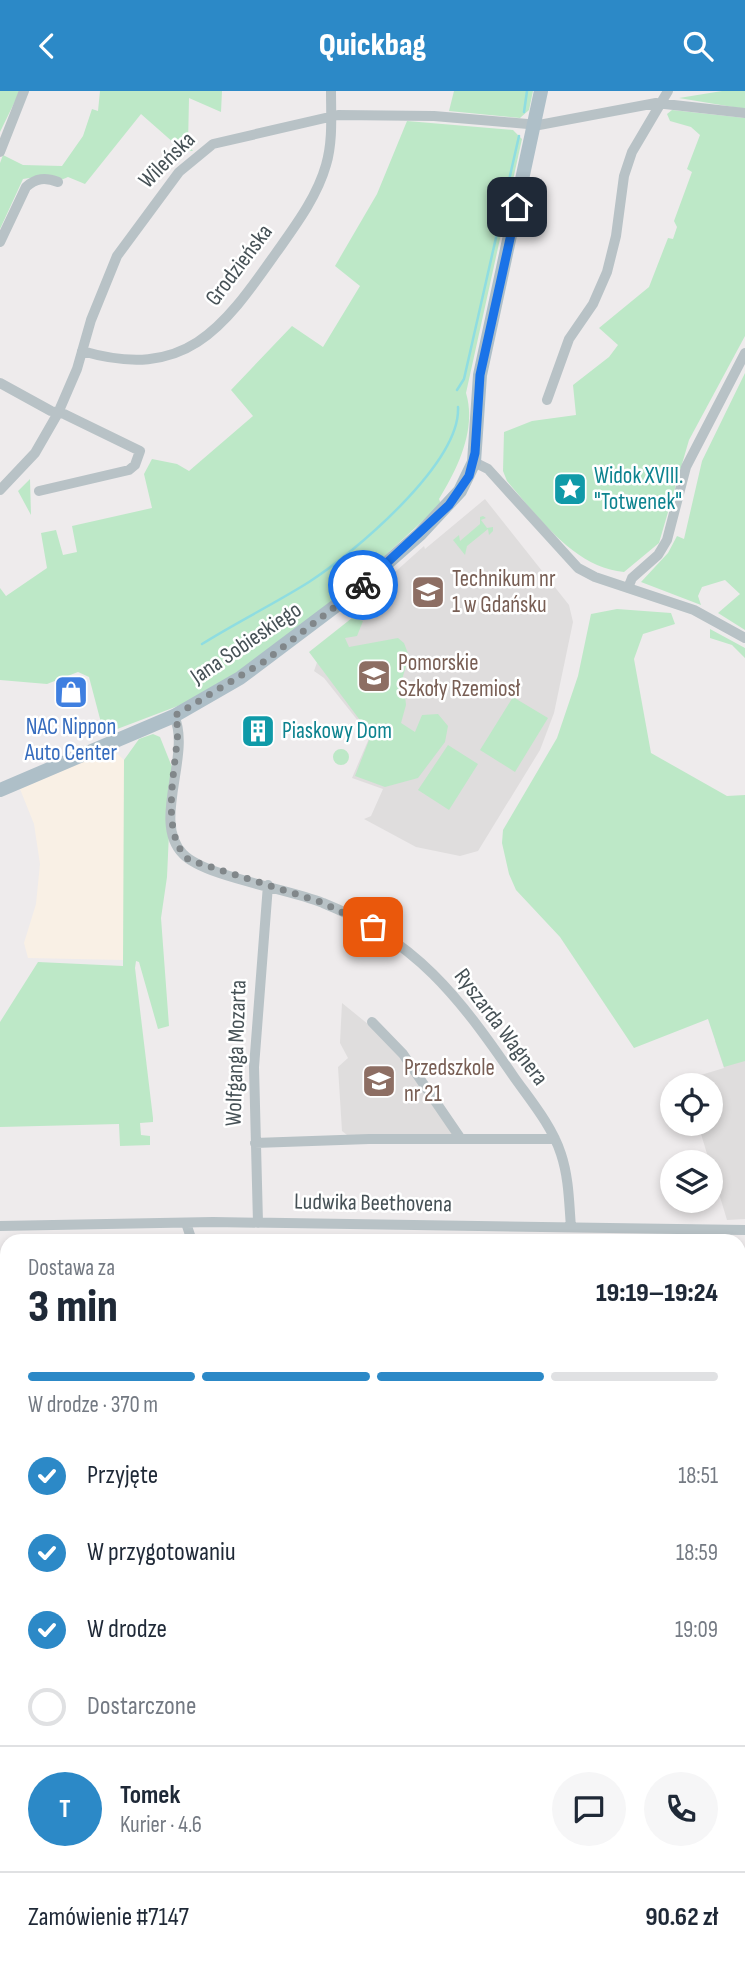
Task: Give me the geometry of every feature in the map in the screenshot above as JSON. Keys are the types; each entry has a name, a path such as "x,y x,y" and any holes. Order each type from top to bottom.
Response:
{"main road":[{"name":"Jana Sobieskiego","path":"0,790 174,716 265,661 353,593 455,498 474,462 480,375 541,91"}],"street":[{"path":"0,152 24,91"},
{"name":"Grodzieńska","path":"82,351 119,360 151,360 186,349 220,325 274,255 314,195 330,151 331,91"},
{"path":"547,400 569,339 593,304 607,272 628,163 668,91"},
{"name":"Wileńska","path":"0,490 35,453 58,413 99,298 117,257 147,211 194,157 213,144 229,138 284,129 330,116 434,116 535,125 662,103 745,113"},
{"path":"0,242 26,187 33,181 43,179 58,182"},
{"path":"628,588 632,578 658,555 667,540 686,467 745,353"},
{"path":"0,383 140,451 137,462 129,470 39,491"},
{"path":"474,462 488,469 578,568 694,610 745,638"},
{"name":"Ryszarda Wagnera","path":"174,716 178,727 171,827 178,848 189,860 201,865 349,914 383,932 442,980 473,1018 555,1139 566,1173 571,1227"},
{"name":"Wolfganga Mozarta","path":"258,1223 254,1143 257,1009 268,885"},
{"path":"372,1022 404,1054 461,1139"},
{"path":"254,1143 555,1139"},
{"path":"186,1223 190,1234"},
{"name":"Ludwika Beethovena","path":"0,1226 258,1223 571,1227 697,1234"},
{"name":"Ludwika Beethovena","path":"721,1234 745,1230"}],"shaded area":[{"name":"Pomorskie Szkoły Rzemiosł","path":"485,499 569,605 573,622 554,713 540,750 478,851 460,856 416,847 364,819 371,816 383,789 352,778 370,736 324,678 314,671 321,651 355,614 356,607 424,546 425,549"},
{"path":"112,749 124,760 124,960 28,958 24,943 36,904 40,864 34,824 20,789"},
{"name":"Przedszkole nr 21","path":"342,1003 390,1042 457,1136 347,1135 342,1131 338,1067 348,1058 340,1043"},
{"path":"745,1013 745,1219 727,1220 723,1207 723,1150 706,1150 702,1136 723,1136 723,1073 707,1073 724,1068 715,1041 739,1033 735,1016"}],"green space":[{"path":"0,91 20,91 0,132"},
{"path":"100,91 222,91 221,112 189,98 188,145 193,151 183,151 141,114 85,184 68,177 61,180 49,175 23,179 0,229 0,163 3,155 23,165 62,166 83,136 92,109 98,111"},
{"path":"454,91 533,91 529,110 520,118 449,111"},
{"path":"722,91 745,91 745,109 679,98"},
{"path":"672,110 745,118 745,336 689,440 659,543 624,572 589,561 574,551 531,510 507,481 503,471 504,432 532,421 576,415 573,385 609,357 618,345 599,328 649,287 668,238 673,239 677,227 674,221 692,172 687,169 700,135 691,127 670,121 667,114"},
{"path":"407,121 513,130 522,139 466,393 469,407 467,435 458,462 439,499 441,504 351,587 261,658 191,701 104,734 89,677 78,672 47,684 0,680 0,588 6,596 47,568 41,533 56,530 63,555 77,552 72,526 152,508 144,474 152,459 177,464 189,471 253,416 231,390 292,326 323,347 360,286 335,266 377,194"},
{"path":"745,373 745,630 718,613 740,594 725,580 702,587 698,596 701,605 641,582 668,553 677,536 684,539 702,461"},
{"path":"30,479 31,515 18,491"},
{"path":"480,517 486,518 481,520 487,528 493,527 493,531 489,535 488,529 467,546 465,555 453,540 459,535 460,541 480,524"},
{"path":"617,609 671,613 675,624 643,634 634,659 651,753 727,796 745,795 745,1061 724,1067 708,1019 634,1048 560,937 516,890 509,874 502,843 503,830 557,738 578,676 591,614"},
{"path":"352,618 363,621 357,636 345,638 349,647 398,638 404,643 409,656 403,676 406,705 401,723 415,732 422,715 438,714 448,726 445,742 418,778 385,787 355,776 371,735 309,652"},
{"path":"710,629 745,648 745,658 732,645 710,638"},
{"path":"513,697 548,718 515,772 480,750"},
{"path":"153,734 160,737 172,767 167,877 161,918 169,1026 158,1029 139,962 136,961 135,968 153,1118 153,1122 140,1123 141,1135 150,1136 150,1145 120,1146 119,1124 0,1127 0,1022 38,962 123,966 124,760 139,739"},
{"path":"448,745 478,764 449,810 418,790"},
{"path":"341,749 347,751 347,763 341,765 335,763 333,757 335,751"}],"waterway":[{"path":"524,112 527,91"},
{"path":"457,390 464,379 519,136"},
{"path":"202,644 309,582 377,529 402,505 442,454 454,429 458,407"}],"way so far":[{"path":"363,585 265,661 217,693 174,716 178,727 171,827 178,848 189,860 321,902 373,927"}],"place":[{"name":"Widok XVIII. \"Totwenek\"","path":"570,489"},
{"name":"Technikum nr 1 w Gdańsku","path":"428,592"},
{"name":"Pomorskie Szkoły Rzemiosł","path":"374,676"},
{"name":"NAC Nippon Auto Center","path":"71,692"},
{"name":"Piaskowy Dom","path":"258,731"},
{"name":"Przedszkole nr 21","path":"379,1081"}],"route":[{"path":"363,585 449,505 469,476 474,462 478,392 485,346 517,207"}]}
